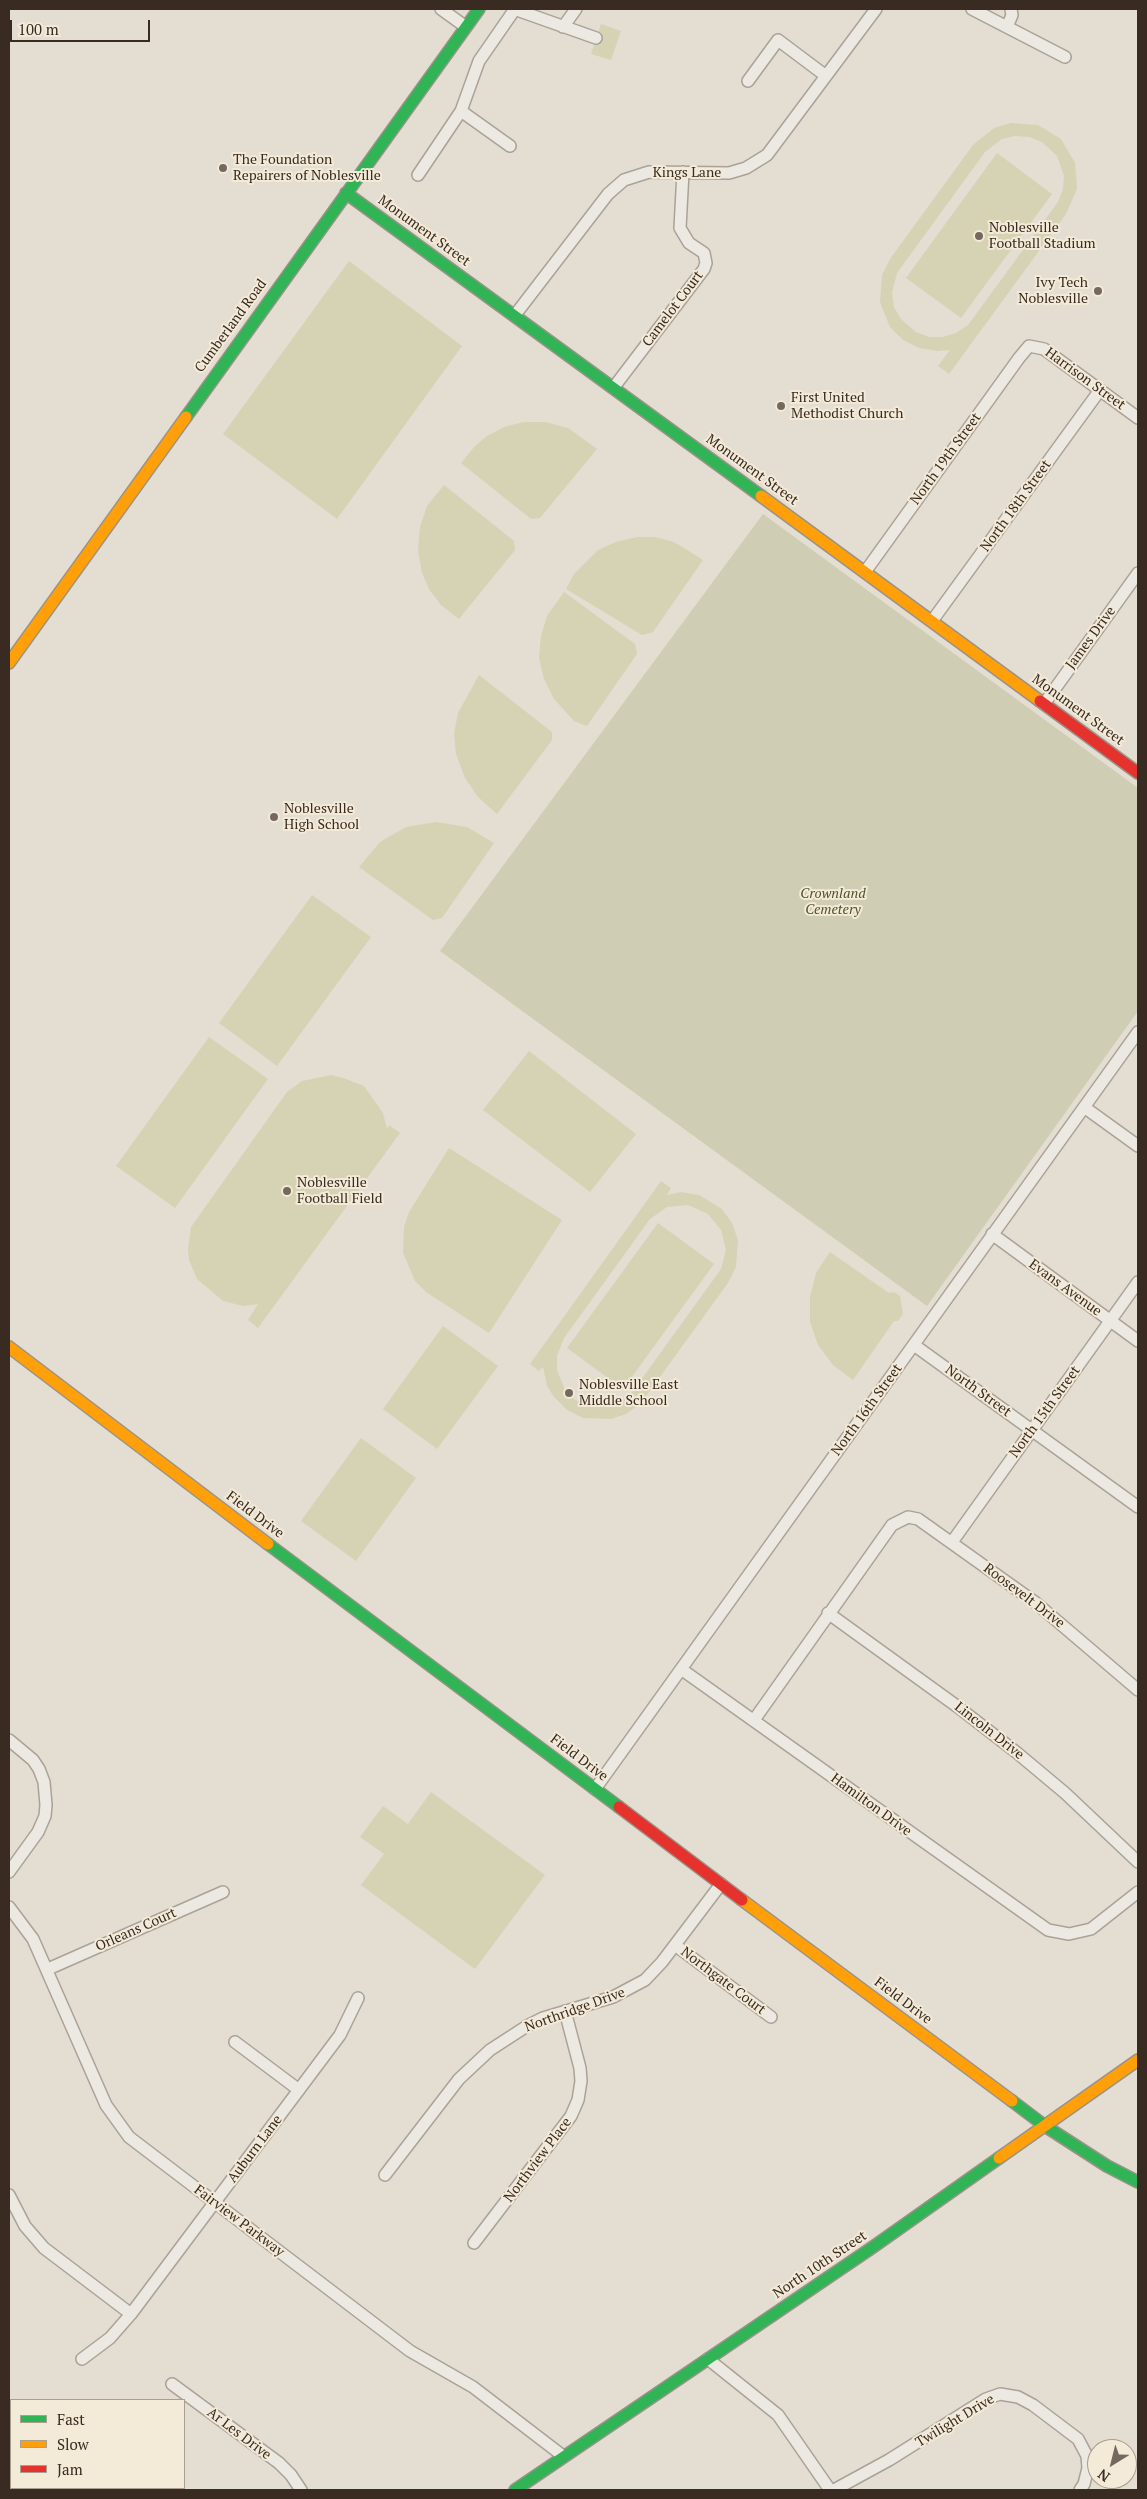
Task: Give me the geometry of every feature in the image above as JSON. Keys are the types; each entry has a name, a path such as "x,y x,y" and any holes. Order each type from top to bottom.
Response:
{"street":[{"path":"441,9 466,27"},
{"name":"Cumberland Road","path":"9,663 479,9"},
{"path":"418,175 462,111 479,61 515,9 596,38"},
{"path":"563,27 576,9"},
{"name":"Kings Lane","path":"515,315 616,186 637,174 683,172 720,174 746,168 758,162 774,147 876,9"},
{"path":"972,9 1065,57"},
{"path":"1007,27 1012,15 1011,9"},
{"path":"748,81 778,40 826,76"},
{"path":"462,111 510,146"},
{"name":"Camelot Court","path":"614,387 706,263 704,253 689,243 680,228 683,172"},
{"name":"Monument Street","path":"346,193 614,387 1138,773"},
{"name":"Harrison Street","path":"1029,346 1044,349 1138,418"},
{"name":"North 19th Street","path":"865,572 1029,346"},
{"name":"North 18th Street","path":"932,622 1100,390"},
{"name":"James Drive","path":"1044,704 1138,573"},
{"name":"North 16th Street","path":"595,1789 1138,1032"},
{"path":"1084,1107 1138,1146"},
{"name":"Evans Avenue","path":"992,1234 1138,1341"},
{"name":"North 15th Street","path":"952,1542 1138,1282"},
{"name":"North Street","path":"914,1345 1138,1507"},
{"name":"Field Drive","path":"9,1347 1045,2126 1107,2166 1138,2182"},
{"name":"Roosevelt Drive","path":"828,1613 892,1525 902,1518 918,1518 1036,1603 1138,1690"},
{"path":"754,1720 828,1613"},
{"name":"Lincoln Drive","path":"828,1613 958,1707 1016,1752 1065,1793 1138,1862"},
{"name":"Hamilton Drive","path":"682,1669 1023,1915 1048,1930 1063,1934 1079,1933 1091,1928 1138,1892"},
{"path":"9,1740 33,1760 39,1769 44,1782 46,1805 45,1816 38,1832 9,1872"},
{"name":"Northridge Drive","path":"385,2175 448,2092 470,2067 508,2036 527,2026 564,2011 613,1997 635,1987 653,1973 721,1884"},
{"name":"Orleans Court","path":"48,1969 224,1892"},
{"name":"Fairview Parkway","path":"9,1907 28,1930 48,1969 106,2105 118,2124 138,2145 410,2351 473,2387 563,2456"},
{"name":"Northgate Court","path":"676,1945 771,2017"},
{"name":"Auburn Lane","path":"82,2359 110,2338 131,2314 340,2035 358,1998"},
{"name":"Northview Place","path":"474,2243 571,2116 578,2100 581,2081 580,2068 564,2011"},
{"path":"235,2042 299,2090"},
{"name":"North 10th Street","path":"515,2490 708,2359 1138,2060"},
{"path":"9,2195 25,2226 44,2248 131,2314"},
{"path":"708,2359 778,2415 832,2490"},
{"name":"Ar Les Drive","path":"172,2384 279,2463 291,2475 301,2490"},
{"name":"Twilight Drive","path":"832,2490 889,2460 986,2399 1000,2394 1018,2397 1033,2405 1078,2440 1087,2456 1088,2468 1084,2484 1080,2490"}],"shaded area":[{"path":"601,24 621,31 611,60 591,54"},
{"path":"1011,123 1038,125 1061,139 1075,163 1077,189 1066,214 949,374 938,366 950,350 937,351 919,348 903,340 890,327 880,302 882,275 890,259 973,145 994,128","holes":["1015,136 1029,137 1042,142 1057,156 1064,176 1063,189 1058,202 968,325 956,333 943,337 929,337 916,332 901,319 894,307 892,293 897,273 985,152 1002,139"]},
{"name":"Noblesville Football Stadium","path":"997,153 1052,194 961,318 906,278"},
{"path":"349,261 462,346 337,519 223,434"},
{"path":"524,422 545,422 568,428 597,449 540,518 531,519 461,463 475,446 487,436 504,427"},
{"path":"444,485 514,541 515,550 459,619 441,605 429,589 422,573 418,551 420,527 427,506"},
{"path":"637,537 655,537 674,542 703,560 653,632 642,635 566,589 574,574 598,550 616,542"},
{"path":"564,592 635,644 637,654 587,726 574,721 554,699 544,679 539,658 541,636 547,616"},
{"path":"479,675 552,732 552,740 497,814 478,797 465,778 456,754 454,733 458,713"},
{"path":"436,822 467,827 494,843 442,918 433,920 359,867 380,842 406,827"},
{"path":"312,895 371,937 277,1066 219,1023"},
{"path":"209,1037 268,1079 175,1208 116,1166"},
{"path":"529,1051 636,1134 590,1192 483,1110"},
{"path":"331,1075 364,1086 383,1113 387,1129 389,1125 400,1133 258,1328 248,1320 258,1304 243,1306 223,1301 197,1279 189,1260 188,1250 191,1227 287,1092 302,1081"},
{"path":"449,1148 562,1220 489,1333 426,1292 415,1281 403,1253 404,1227 409,1212"},
{"path":"661,1181 671,1188 667,1195 681,1192 699,1195 722,1209 732,1223 738,1240 736,1267 728,1283 641,1403 626,1414 611,1419 583,1418 567,1410 554,1397 547,1386 543,1367 539,1371 530,1364","holes":["688,1205 708,1214 721,1230 726,1250 721,1269 630,1395 615,1405 602,1407 588,1405 575,1400 565,1390 557,1370 557,1356 564,1338 650,1219 667,1207"]},
{"path":"658,1223 714,1264 623,1389 567,1348"},
{"path":"830,1252 889,1293 894,1292 900,1296 903,1314 898,1321 894,1321 853,1380 833,1365 818,1345 810,1322 810,1297 816,1273"},
{"path":"443,1326 498,1366 437,1449 383,1409"},
{"path":"361,1438 416,1478 356,1561 301,1521"},
{"path":"431,1792 545,1875 475,1969 361,1885 384,1854 360,1837 383,1806 408,1824"}],"green space":[{"name":"Crownland Cemetery","path":"763,514 1138,788 1138,1011 927,1306 440,951"}],"traffic: fast":[{"path":"186,417 479,9"},
{"path":"346,193 761,496"},
{"path":"268,1544 619,1807"},
{"path":"1012,2101 1045,2126 1107,2166 1138,2182"},
{"path":"515,2490 873,2247 999,2158"}],"traffic: slow":[{"path":"9,663 186,417"},
{"path":"761,496 1040,701"},
{"path":"9,1347 268,1544"},
{"path":"742,1900 1012,2101"},
{"path":"999,2158 1138,2060"}],"traffic: jam":[{"path":"1040,701 1138,773"},
{"path":"619,1807 742,1900"}],"place":[{"name":"The Foundation Repairers of Noblesville","path":"223,168"},
{"name":"Noblesville Football Stadium","path":"979,236"},
{"name":"Ivy Tech Noblesville","path":"1098,291"},
{"name":"First United Methodist Church","path":"781,406"},
{"name":"Noblesville High School","path":"274,817"},
{"name":"Noblesville Football Field","path":"287,1191"},
{"name":"Noblesville East Middle School","path":"569,1393"}]}
